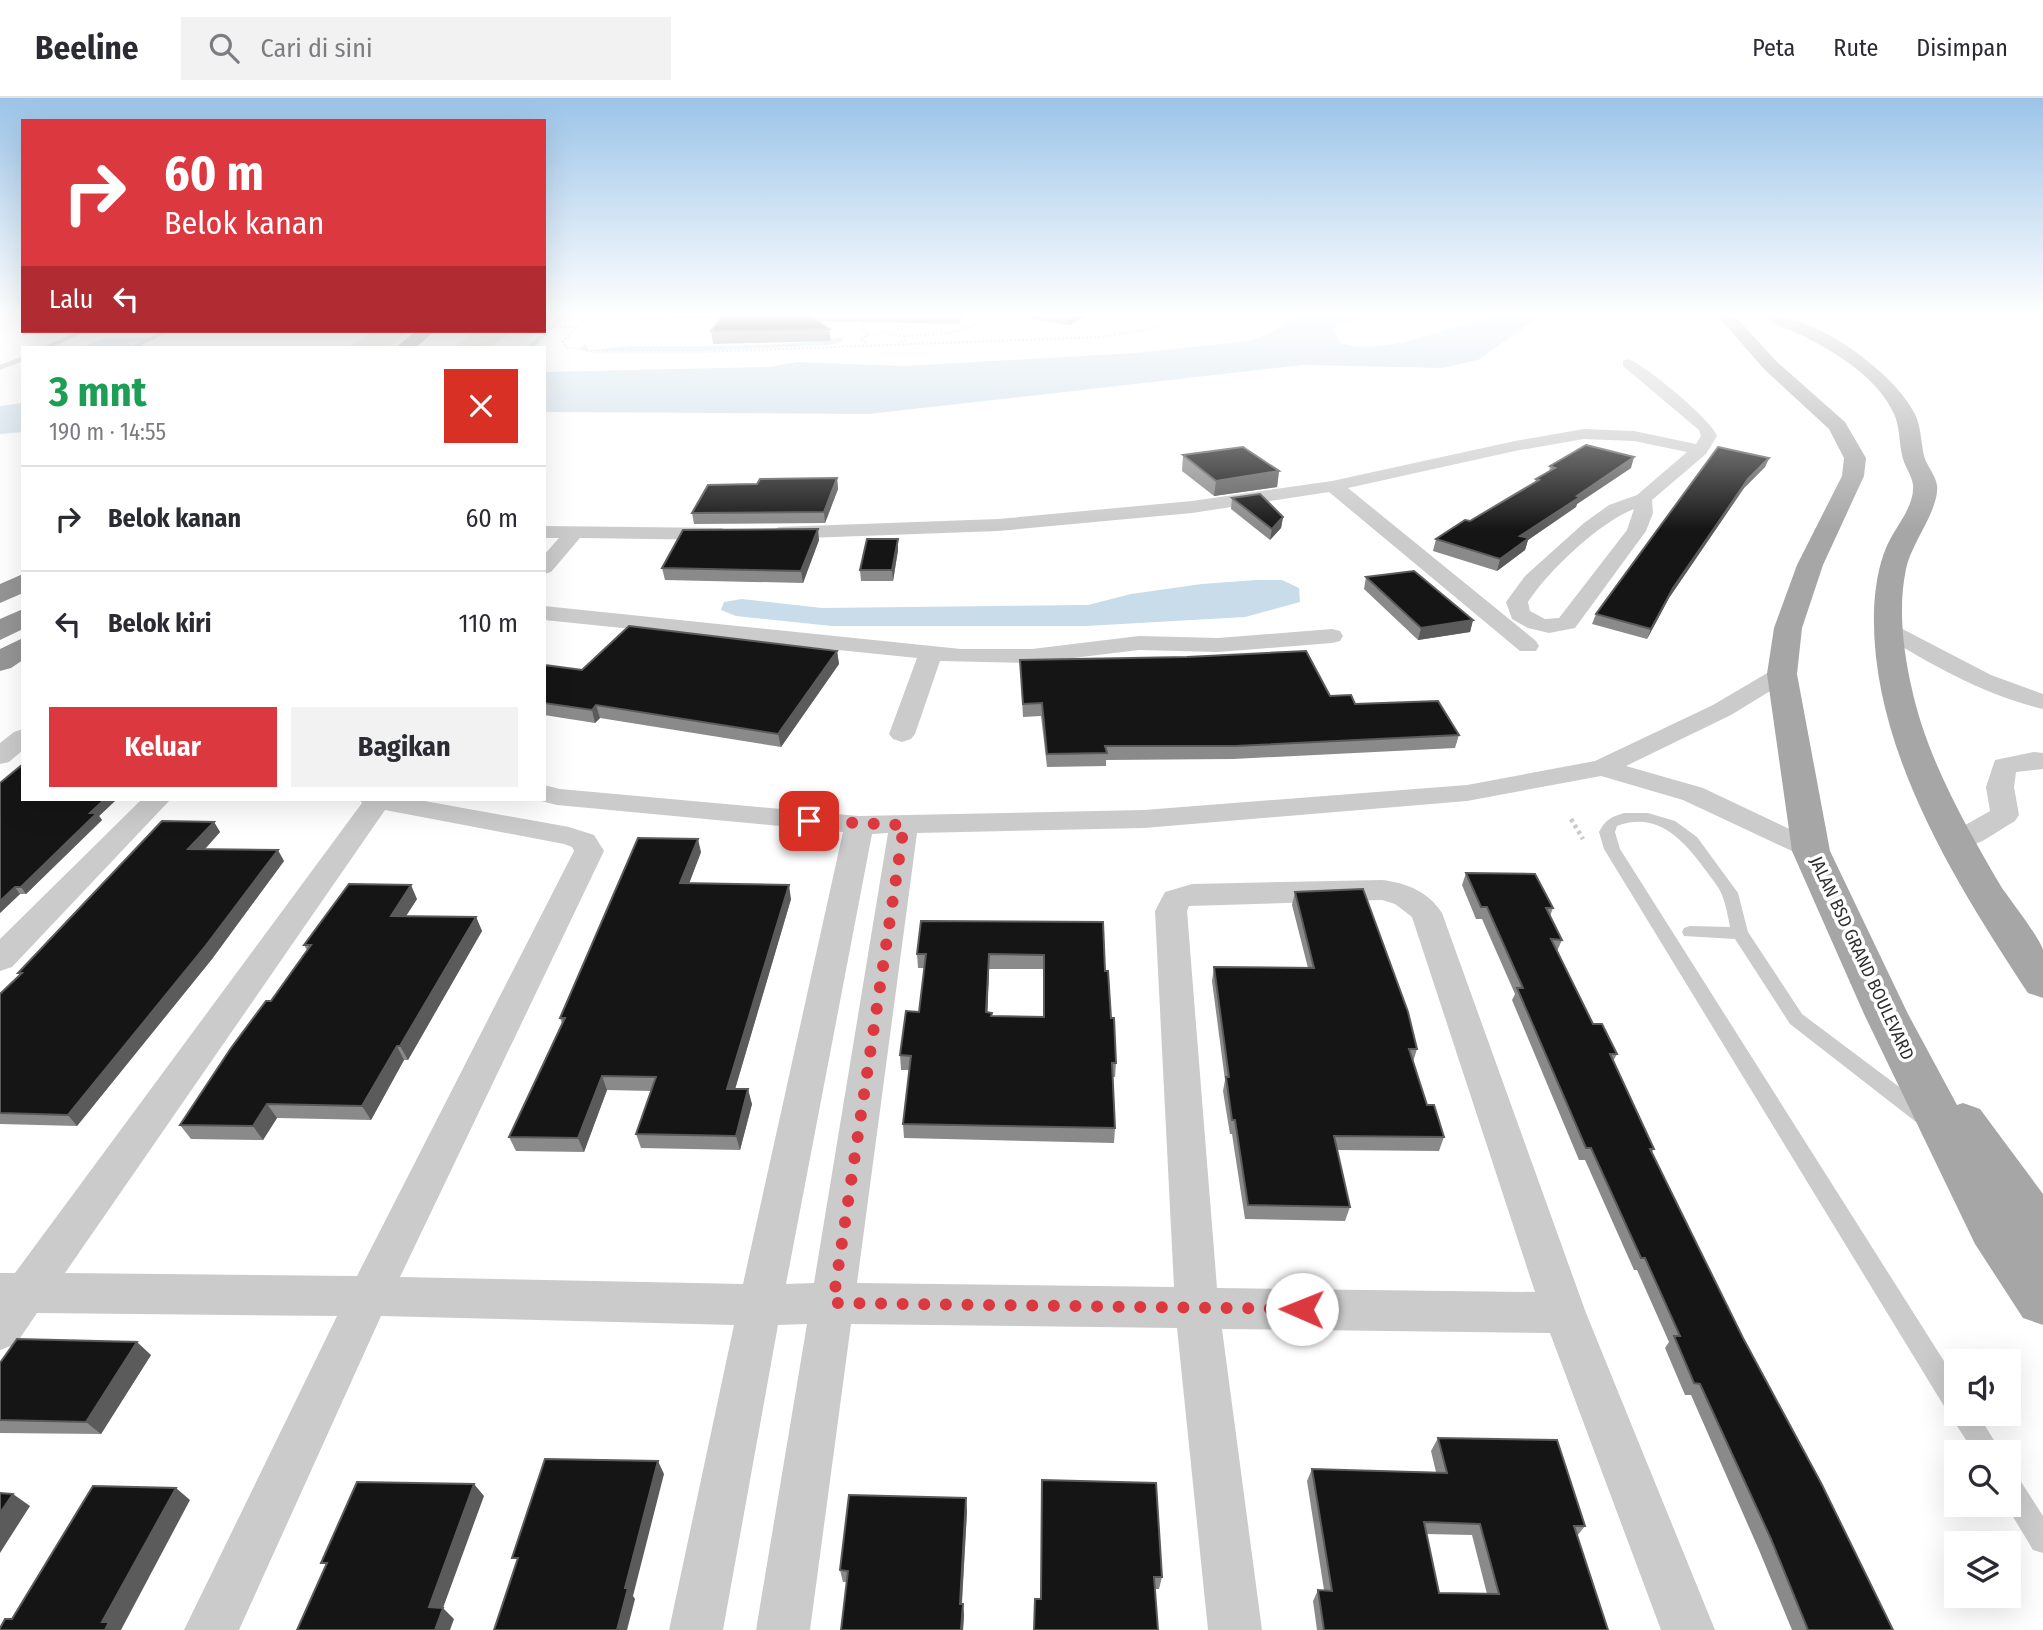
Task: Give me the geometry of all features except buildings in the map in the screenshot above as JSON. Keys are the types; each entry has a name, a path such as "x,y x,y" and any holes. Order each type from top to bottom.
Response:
{"highway":[{"path":"0,595 21,583"},
{"path":"0,602 21,590"},
{"path":"0,631 21,618"},
{"path":"0,662 21,648"}],"main road":[{"name":"JALAN BSD GRAND BOULEVARD","path":"1795,387 1838,426 1852,448 1856,466 1811,565 1788,628 1782,674 1811,851 1886,1014 1994,1227 2043,1299"},
{"path":"1818,387 1847,411 1846,418 1838,426"},
{"path":"1863,387 1884,412 1914,461 1925,488 1917,513 1896,553 1890,587 1889,629 1896,687 1904,721 1956,842 1993,908 2043,982"},
{"path":"1884,387 1905,415 1913,442 1914,461"},
{"path":"1886,1014 2043,1236"}],"street":[{"path":"1643,499 1644,513 1636,531 1567,623 1559,626 1540,624 1520,614 1517,603 1531,580 1605,516 1643,499 1700,450 1709,436 1704,425 1658,387"},
{"path":"762,539 910,542 1063,526 1205,517 1538,448 1549,440 1584,434 1620,434 1700,450"},
{"path":"1339,490 1528,646"},
{"path":"546,532 570,538 735,539"},
{"path":"546,544 570,538"},
{"path":"546,566 570,538"},
{"path":"546,613 930,654 1032,656 1139,643 1218,645 1332,636"},
{"path":"1889,629 1986,683 2043,702"},
{"path":"902,734 930,654"},
{"path":"546,794 558,797 859,825 904,825 1144,819 1467,793 1602,768 1722,710 1782,674"},
{"path":"0,756 21,739"},
{"path":"1956,842 2005,815 2000,788 2004,766 2034,760 2043,761"},
{"path":"1602,768 1693,794 1811,851"},
{"path":"0,959 155,801"},
{"path":"0,1329 13,1293 375,801"},
{"path":"211,1630 369,1296 589,851 584,841 569,836 381,801"},
{"path":"696,1630 859,825"},
{"path":"782,1630 904,825"},
{"path":"1235,1630 1197,1307 1171,911 1176,899 1192,894 1382,890 1401,892 1415,900 1426,913 1564,1313 1688,1630"},
{"path":"13,1293 369,1296 760,1305 833,1303 1564,1313"}],"lane":[{"path":"1944,1383 1612,849 1607,832 1611,823 1624,818 1648,818 1670,824 1692,840 1730,893 1740,933 1796,1019 1947,1134"},
{"path":"1690,932 1740,933"},
{"path":"2021,1505 2043,1540"}],"path":[{"path":"1571,819 1589,849"}],"water":[{"path":"546,387 1104,387 869,414 546,412"},
{"path":"21,403 21,432 0,434 0,406"},
{"path":"1256,580 1282,580 1299,588 1300,602 1245,617 1086,626 832,626 736,616 721,610 724,602 742,599 822,608 1088,605 1131,594"}],"route":[{"path":"809,821 904,825 833,1303 1302,1309"}]}
